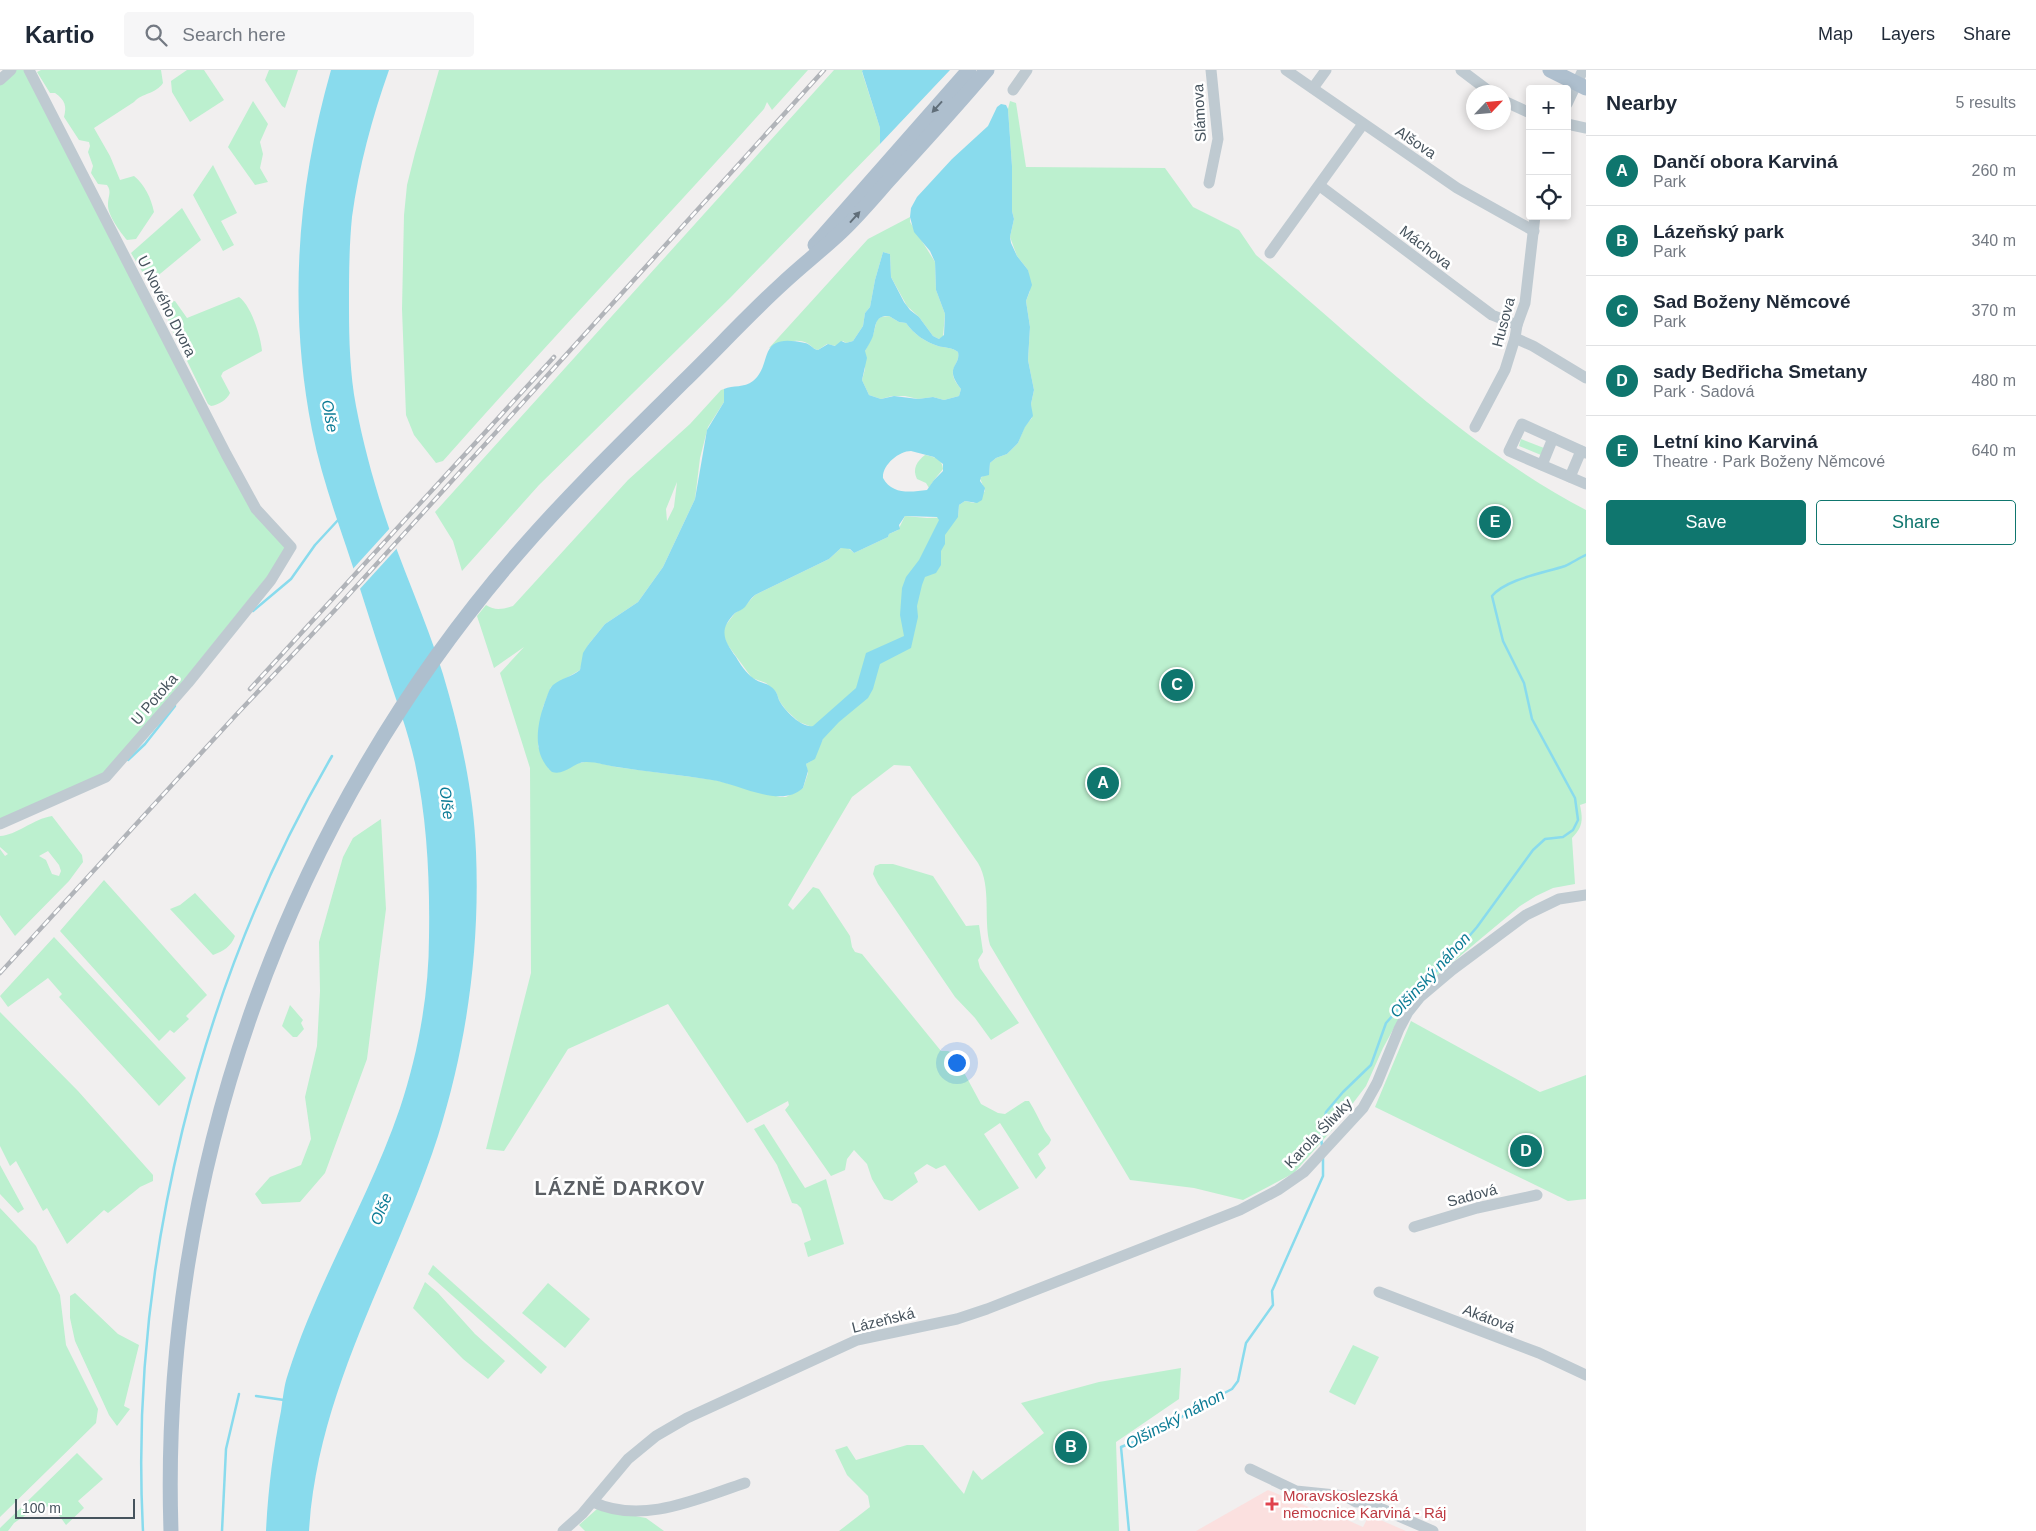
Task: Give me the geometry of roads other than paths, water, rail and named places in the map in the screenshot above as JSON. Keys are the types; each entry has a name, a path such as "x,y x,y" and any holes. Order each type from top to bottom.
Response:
{"main road":[{"path":"780,286 969,70"},
{"path":"171,1531 172,1426 179,1335 191,1243 211,1146 237,1054 270,960 327,833 361,773 420,680 485,593 527,543 608,457 780,286 840,233 947,117 987,70"},
{"path":"947,117 996,70"},
{"path":"1550,70 1582,81"}],"street":[{"path":"0,80 11,70"},
{"name":"U Nového Dvora","path":"29,70 256,509 291,547"},
{"path":"1013,90 1027,70"},
{"name":"Slámova","path":"1209,183 1218,139 1211,70"},
{"name":"Alšova","path":"1286,70 1457,188 1534,231"},
{"path":"1313,88 1326,70"},
{"path":"1461,70 1481,85"},
{"path":"1571,98 1582,81"},
{"path":"1511,104 1526,111"},
{"path":"1270,253 1363,124"},
{"path":"1571,125 1586,128"},
{"name":"Máchova","path":"1320,186 1492,315 1517,325"},
{"name":"Husova","path":"1475,428 1505,370 1515,338 1517,325 1525,303 1535,220"},
{"path":"1515,338 1533,346 1586,378"},
{"path":"1570,477 1584,452 1522,424 1509,451 1586,484"},
{"path":"1542,465 1553,438"},
{"name":"U Potoka","path":"0,824 106,777 188,683 271,580 291,547"},
{"path":"1584,895 1586,908"},
{"name":"Karola Śliwky","path":"1249,1206 1278,1190 1304,1172 1363,1108 1377,1083 1399,1029 1408,1012 1420,997 1452,970 1526,914 1559,900 1584,895"},
{"name":"Sadová","path":"1414,1227 1477,1208 1537,1195"},
{"name":"Lázeňská","path":"563,1531 593,1502 628,1460 656,1436 687,1418 783,1372 857,1340 956,1319 987,1309 1249,1206"},
{"name":"Akátová","path":"1379,1292 1539,1353 1586,1375"},
{"path":"1250,1469 1296,1491 1345,1496 1356,1502 1366,1502 1433,1531"},
{"path":"593,1502 602,1506 636,1512 682,1504 745,1483"}],"water":[{"name":"Olše","path":"331,70 389,70 367,142 358,179 352,217 349,308 352,382 363,438 380,500 397,551 436,653 459,733 467,772 475,832 476,924 464,1031 448,1101 438,1136 420,1185 342,1378 327,1427 315,1478 309,1531 266,1531 273,1456 287,1378 313,1306 374,1175 400,1108 412,1067 421,1024 425,1002 428,958 429,893 427,849 415,763 315,445 300,339 298,294 304,204 310,159"},
{"path":"863,70 950,70 880,144 880,128"},
{"path":"1001,104 1006,105 1008,109 1012,166 1012,211 1014,219 1010,237 1011,243 1017,256 1028,270 1032,285 1026,301 1030,327 1028,360 1034,390 1031,404 1033,416 1025,427 1018,443 1007,454 996,458 990,463 989,475 981,477 980,481 985,488 982,500 977,503 965,501 959,505 958,517 945,535 945,544 941,551 941,565 936,573 925,577 922,585 917,606 918,617 911,648 880,664 873,689 868,698 839,722 823,739 815,759 806,764 808,771 803,788 794,794 772,796 723,782 591,762 582,762 562,772 552,772 545,764 538,747 540,718 549,692 556,683 580,670 583,653 588,645 605,624 638,602 663,567 695,499 707,430 724,402 724,389 746,385 753,381 759,374 772,346 779,342 805,343 818,350 828,344 835,346 841,341 846,343 853,341 863,326 865,313 870,307 883,252 890,254 891,277 904,302 919,317 933,336 939,339 944,335 945,314 936,290 935,262 930,251 914,232 910,217 911,208 917,197 952,159 988,126 997,107","holes":["889,316 899,322 906,323 924,340 958,352 953,376 961,389 959,396 944,400 933,397 918,399 894,396 881,399 869,395 862,380 867,358 865,351 879,319","911,451 934,457 943,464 943,471 927,490 908,492 897,490 891,487 883,478 883,473 888,464 901,453","905,516 937,517 939,520 919,560 906,577 902,588 900,615 904,636 866,653 856,688 813,726 804,724 795,719 786,710 773,689 750,676 743,668 726,640 726,625 735,613 743,609 755,595 829,559 841,548 850,549 854,553 888,537 889,534 900,529 899,525"]}],"waterway":[{"path":"253,611 291,579 315,545 339,519"},
{"name":"Olšinský náhon","path":"1322,1146 1321,1137 1326,1112 1343,1092 1371,1065 1386,1023 1413,993 1452,956 1477,927 1533,850 1545,839 1563,837 1573,830 1578,820 1575,798 1532,719 1524,683 1503,641 1492,596 1506,585 1565,566 1586,555"},
{"path":"128,760 145,744 175,706"},
{"path":"143,1531 142,1432 148,1331 162,1230 182,1130 210,1032 244,936 285,844 332,756"},
{"name":"Olšinský náhon","path":"1129,1531 1121,1447 1157,1433 1194,1409 1232,1389 1238,1381 1246,1343 1273,1305 1272,1291 1323,1176 1323,1156"},
{"path":"222,1531 226,1449 239,1394"},
{"path":"256,1396 284,1400"}],"railway":[{"path":"0,973 235,716 335,610 824,70"},
{"path":"250,689 554,357"}],"place":[{"name":"Letní kino Karviná","path":"1495,522"},
{"name":"Sad Boženy Němcové","path":"1177,685"},
{"name":"Dančí obora Karviná","path":"1103,783"},
{"name":"sady Bedřicha Smetany","path":"1526,1151"},
{"name":"Lázeňský park","path":"1071,1447"},
{"name":"Moravskoslezská nemocnice Karviná - Ráj","path":"1272,1504"}],"district":[{"name":"LÁZNĚ DARKOV","path":"620,1188"}]}
